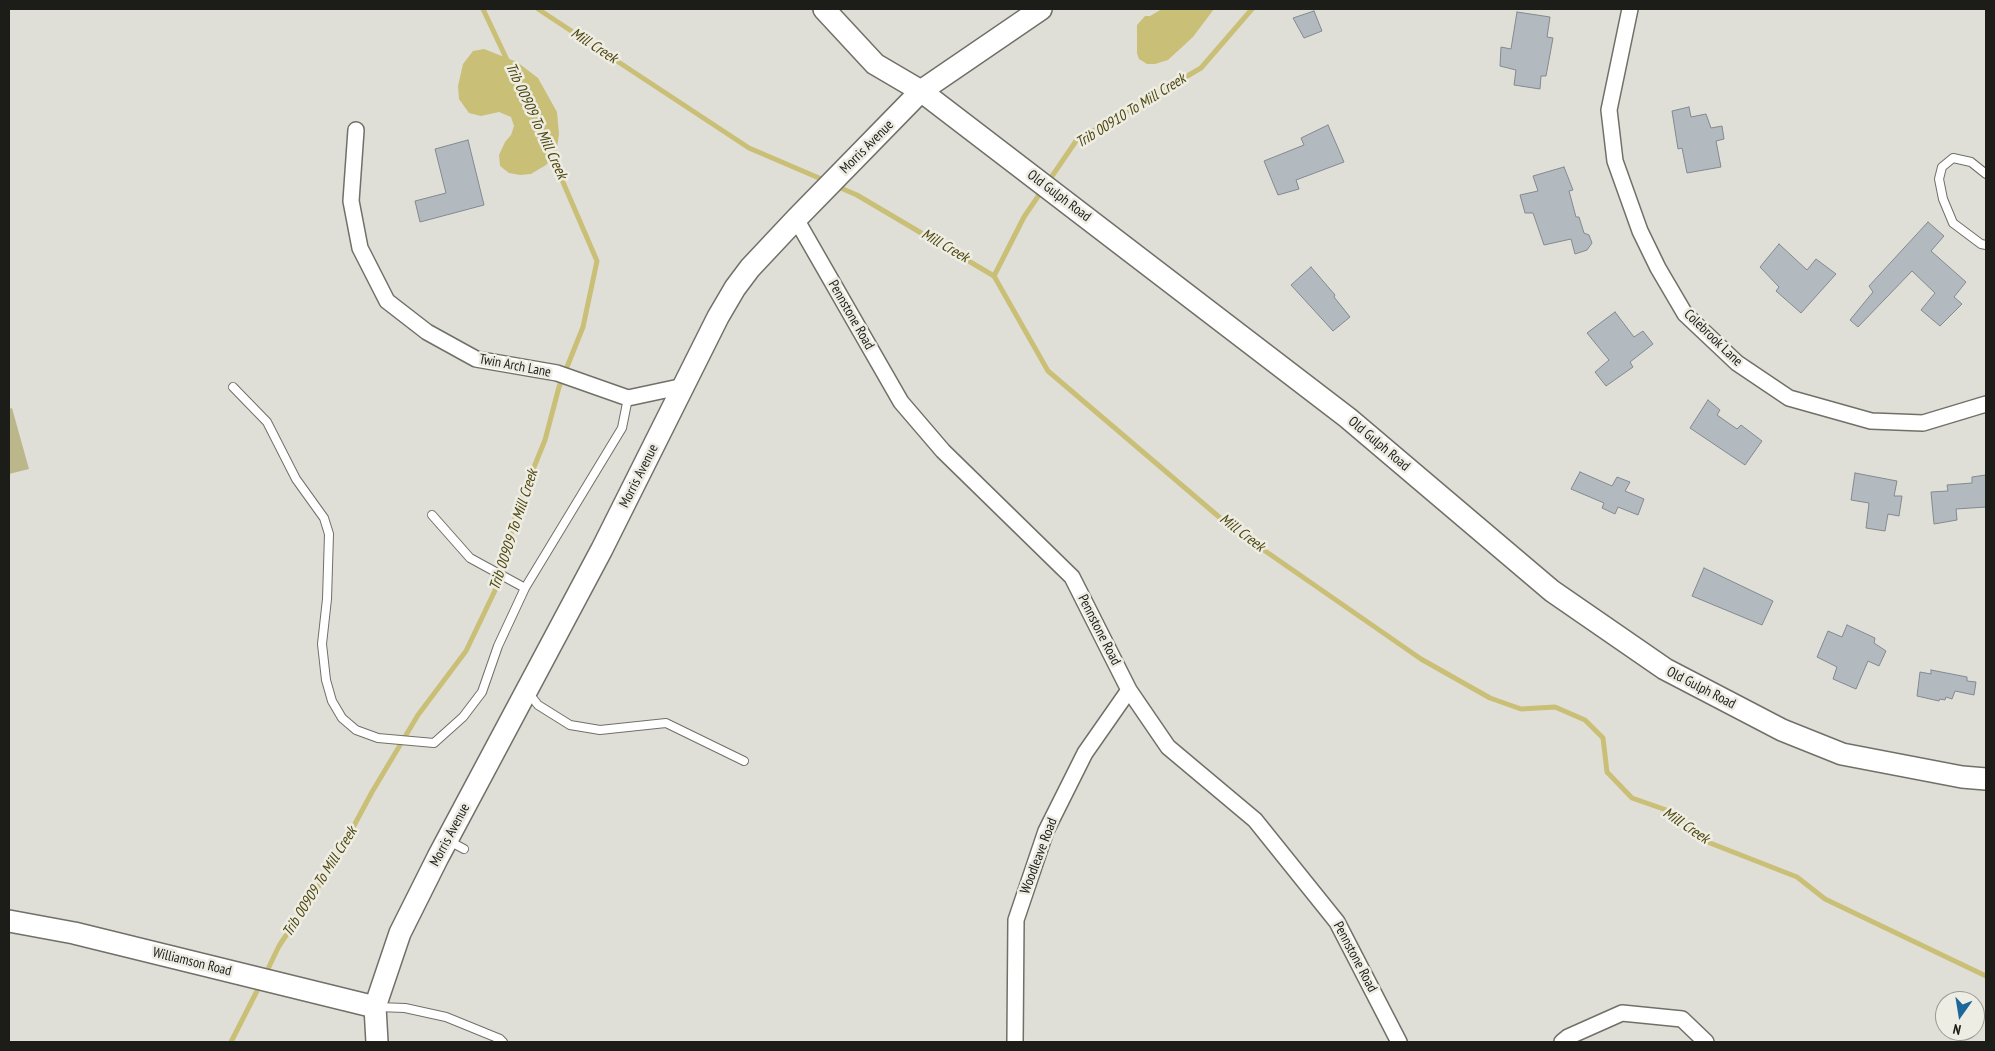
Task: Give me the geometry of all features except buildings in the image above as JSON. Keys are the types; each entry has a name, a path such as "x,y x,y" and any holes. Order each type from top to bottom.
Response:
{"street":[{"name":"Old Gulph Road","path":"824,9 875,64 921,91 1348,418 1552,591 1665,669 1782,730 1842,754 1962,778 1986,779"},
{"name":"Morris Avenue","path":"377,1042 375,1007 400,933 456,845 527,691 602,549 718,317 735,288 750,268 796,219 921,91 1042,9"},
{"name":"Colebrook Lane","path":"1630,9 1609,110 1615,160 1640,231 1658,268 1685,314 1737,363 1789,398 1871,421 1923,423 1986,404"},
{"name":"Twin Arch Lane","path":"356,130 351,201 360,248 387,301 427,332 476,359 557,374 628,398"},
{"name":"Pennstone Road","path":"796,219 902,402 943,451 1072,576 1129,690 1168,747 1255,820 1337,922 1399,1042"},
{"path":"628,398 684,386"},
{"name":"Woodleave Road","path":"1015,1042 1016,920 1046,831 1061,800 1085,753 1129,690"},
{"name":"Williamson Road","path":"9,921 70,932 375,1007"},
{"path":"1562,1042 1568,1037 1622,1013 1682,1019 1706,1042"}],"lane":[{"path":"1986,174 1971,162 1953,158 1942,167 1939,179 1942,199 1953,223 1981,244 1986,245"},
{"path":"233,387 267,422 296,479 324,518 329,534 327,599 322,644 326,680 332,701 342,718 356,730 378,738 434,743 463,717 482,692 498,646 526,588 622,428 628,398"},
{"path":"432,515 470,558 526,588"},
{"path":"527,691 538,705 570,725 600,730 666,723 744,761"},
{"path":"375,1007 405,1008 446,1017 500,1039 503,1042"}],"shaded area":[{"path":"12,408 29,469 9,474 9,409"}],"water":[{"path":"1162,9 1214,9 1193,37 1168,60 1147,64 1139,59 1137,53 1137,25 1145,16 1150,16"},
{"path":"484,49 517,62 538,78 557,112 559,134 556,154 546,165 531,174 509,173 500,166 499,155 514,126 511,117 499,112 481,116 469,113 459,99 458,86 463,64 473,51"}],"waterway":[{"name":"Trib 00909 To Mill Creek","path":"483,9 508,62"},
{"name":"Mill Creek","path":"538,9 749,148 826,181"},
{"name":"Trib 00910 To Mill Creek","path":"1048,182 1076,141 1201,68 1252,9"},
{"name":"Trib 00909 To Mill Creek","path":"265,975 279,946 334,863 372,792 418,715 466,651 501,578 517,509 545,440 559,387 583,327 597,261 550,152"},
{"name":"Mill Creek","path":"836,186 857,195 994,276 1048,371 1232,528 1421,659 1490,698 1521,709 1555,707 1585,720 1603,738 1607,772 1632,798 1672,812 1710,843 1797,877 1825,899 1986,976"},
{"name":"Trib 00910 To Mill Creek","path":"994,276 1024,217 1043,189"},
{"name":"Trib 00909 To Mill Creek","path":"231,1042 260,985"}]}
